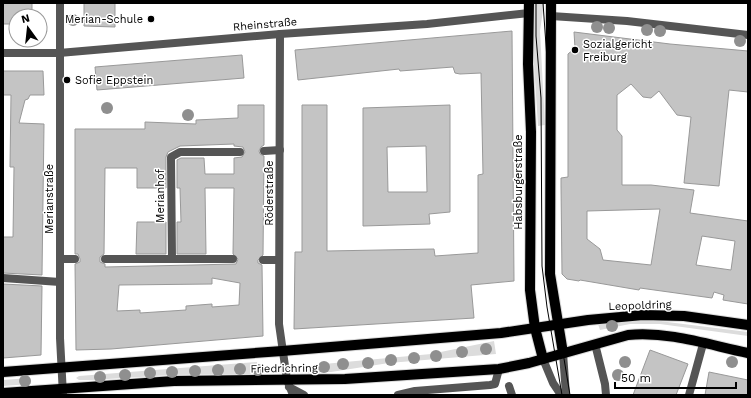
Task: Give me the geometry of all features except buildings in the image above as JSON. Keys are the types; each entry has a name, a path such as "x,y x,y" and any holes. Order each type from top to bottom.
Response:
{"main road":[{"path":"551,3 550,274 557,324 563,353 628,335 641,334 668,336 748,353"},
{"name":"Habsburgerstraße","path":"529,8 528,64 531,132 530,290 535,328 543,359"},
{"name":"Leopoldring","path":"557,324 654,314 684,316 748,325"},
{"name":"Friedrichring","path":"3,372 282,352 502,333 557,324"},
{"name":"Friedrichring","path":"3,393 63,392 174,381 288,383 499,369 563,353"}],"street":[{"name":"Merianstraße","path":"60,3 60,282 61,368 63,392"},
{"name":"Rheinstraße","path":"3,53 59,53 280,34 427,24 529,8"},
{"path":"551,16 642,23 748,35"},
{"name":"Röderstraße","path":"280,34 279,324 282,352 288,383 293,395"},
{"path":"264,151 280,150"},
{"name":"Merianhof","path":"172,258 171,157 180,152 240,152"},
{"path":"60,259 75,259"},
{"path":"105,259 233,259"},
{"path":"263,260 279,260"},
{"path":"3,278 60,282"},
{"path":"595,344 605,384 606,395"},
{"path":"689,395 702,344"},
{"path":"563,353 566,395"},
{"path":"543,359 553,383 561,395"},
{"path":"398,395 415,391 490,386 495,384 499,369"},
{"path":"288,383 304,395"},
{"path":"509,386 512,395"}],"shaded area":[{"path":"532,3 544,3 540,31 545,125 538,126 532,33"},
{"path":"651,320 748,332 748,336 660,324 630,324 600,330 598,324"},
{"path":"494,341 496,354 389,363 331,372 303,373 313,365 431,354"},
{"path":"257,362 257,367 264,368 264,374 171,375 92,380 79,380 76,378 79,376"},
{"path":"30,378 31,384 3,386 3,380"}],"tram line":[{"path":"536,3 536,36 541,98 542,266 547,307 562,395"},
{"path":"543,3 550,101 550,274 570,395"}],"place":[{"name":"Merian-Schule","path":"151,19"},
{"name":"Sozialgericht Freiburg","path":"575,50"},
{"name":"Sofie Eppstein","path":"67,80"}]}
